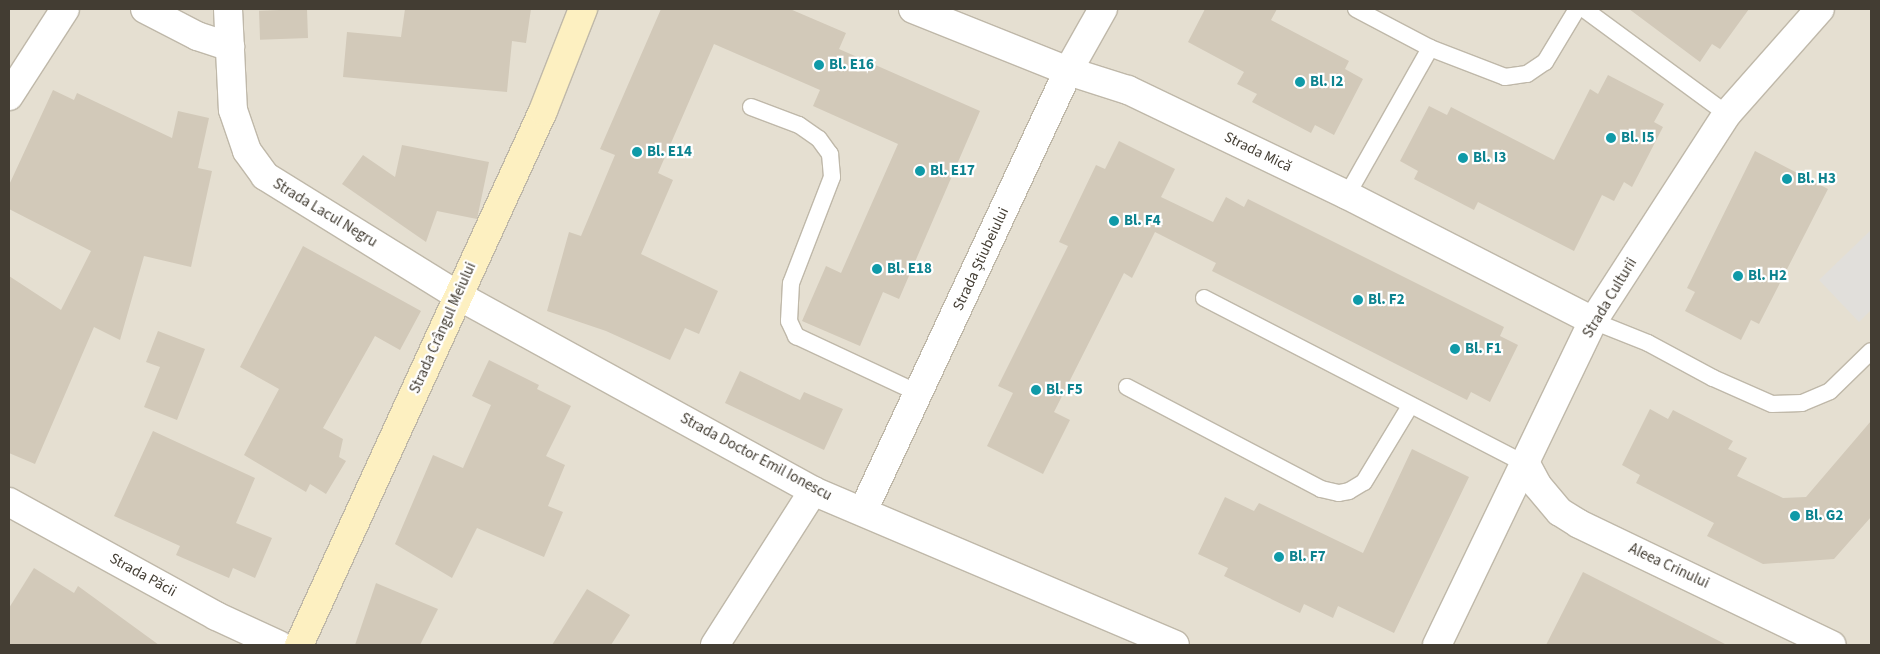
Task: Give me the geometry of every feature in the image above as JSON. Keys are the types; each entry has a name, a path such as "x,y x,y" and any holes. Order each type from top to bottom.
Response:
{"street":[{"path":"9,96 65,9"},
{"path":"145,9 197,36 230,48"},
{"name":"Strada Lacul Negru","path":"228,9 233,110 247,152 265,176 458,295"},
{"name":"Strada Crângul Meiului","path":"299,645 543,111 583,9"},
{"name":"Strada Mică","path":"913,9 1068,71 1128,90 1347,195 1593,321"},
{"name":"Strada Știubeiului","path":"863,510 1068,71 1103,9"},
{"name":"Strada Culturii","path":"1437,645 1526,464 1593,321 1728,114 1820,9"},
{"name":"Strada Doctor Emil Ionescu","path":"458,295 813,491 863,510 1175,645"},
{"name":"Aleea Crinului","path":"1526,464 1537,485 1560,512 1579,524 1790,622 1831,645"},
{"path":"715,645 813,491"},
{"name":"Strada Păcii","path":"9,502 216,616 279,645"}],"lane":[{"path":"1356,9 1430,48 1494,75 1516,77 1527,74 1546,62 1577,9"},
{"path":"1584,9 1728,114"},
{"path":"1347,195 1430,48"},
{"path":"751,107 799,125 819,139 830,154 832,177 792,284 789,321 796,336 918,393"},
{"path":"1204,298 1410,406 1526,464"},
{"path":"1593,321 1648,343 1713,378 1772,404 1802,403 1830,391 1871,351"},
{"path":"1127,387 1321,489 1339,493 1349,492 1364,482 1410,406"}],"shaded area":[{"path":"9,9 1871,9 1871,645 9,645"},
{"path":"1871,230 1871,310 1859,322 1819,280"}],"building":[{"path":"307,9 308,38 260,40 259,11"},
{"path":"405,9 531,9 526,43 512,41 507,92 343,77 347,32 401,37"},
{"path":"661,9 790,9 846,33 839,49 980,111 899,299 883,292 860,346 802,321 826,266 841,273 898,144 813,106 820,90 714,44 658,173 673,180 641,254 718,291 699,334 685,328 670,360 606,331 547,311 569,232 581,236 615,155 600,149"},
{"name":"Bl. I2","path":"1205,9 1277,9 1271,20 1349,61 1345,69 1363,79 1334,135 1315,125 1311,133 1252,102 1257,94 1237,84 1244,72 1188,42"},
{"path":"1629,9 1749,9 1720,49 1712,44 1700,62"},
{"path":"1608,75 1664,104 1654,122 1663,127 1632,187 1624,182 1614,201 1602,195 1574,251 1478,202 1474,210 1414,179 1418,171 1400,161 1429,106 1447,115 1451,107 1554,160 1590,89 1598,94"},
{"path":"53,90 74,100 77,93 172,138 178,111 209,118 198,168 212,171 191,267 144,256 120,340 94,327 35,464 9,453 9,276 61,310 91,251 9,209 9,185"},
{"path":"1119,141 1175,169 1161,197 1213,222 1226,197 1244,207 1248,199 1504,327 1500,336 1518,345 1490,402 1471,392 1467,400 1212,271 1216,263 1155,232 1132,278 1124,273 1054,412 1070,420 1043,474 987,446 1013,393 998,386 1068,246 1059,242 1096,165 1105,169"},
{"path":"402,145 489,162 477,219 437,211 426,242 342,184 363,155 395,177"},
{"path":"1755,151 1828,189 1759,324 1751,320 1741,340 1685,311 1695,292 1687,288"},
{"path":"303,246 421,311 400,350 375,336 323,428 343,439 339,457 346,461 326,494 310,484 306,492 244,455 279,389 240,367"},
{"path":"158,331 205,349 177,420 144,407 160,367 146,362"},
{"path":"489,360 539,385 537,389 571,406 546,456 565,465 548,506 563,512 544,557 477,528 452,578 395,544 433,455 463,468 491,405 472,396"},
{"path":"740,371 800,400 804,392 843,409 824,450 725,403"},
{"path":"1650,409 1668,419 1673,410 1733,441 1728,449 1747,458 1737,476 1783,498 1806,497 1871,421 1871,517 1834,559 1763,564 1707,536 1714,523 1636,483 1640,475 1622,465"},
{"path":"153,431 255,478 236,523 272,538 255,578 233,568 229,578 176,555 180,546 114,516"},
{"path":"1412,449 1469,477 1394,633 1338,606 1333,618 1304,604 1300,613 1224,576 1228,568 1198,554 1225,497 1254,511 1259,503 1363,553"},
{"path":"34,568 74,593 78,586 159,645 9,645 9,608"},
{"path":"1583,572 1727,645 1546,645"},
{"path":"376,583 438,609 420,645 355,645"},
{"path":"587,589 630,615 611,645 552,645"}],"place":[{"name":"Bl. E16","path":"819,65"},
{"name":"Bl. I2","path":"1300,82"},
{"name":"Bl. I5","path":"1611,138"},
{"name":"Bl. E14","path":"637,152"},
{"name":"Bl. I3","path":"1463,158"},
{"name":"Bl. E17","path":"920,171"},
{"name":"Bl. H3","path":"1787,179"},
{"name":"Bl. F4","path":"1114,221"},
{"name":"Bl. E18","path":"877,269"},
{"name":"Bl. H2","path":"1738,276"},
{"name":"Bl. F2","path":"1358,300"},
{"name":"Bl. F1","path":"1455,349"},
{"name":"Bl. F5","path":"1036,390"},
{"name":"Bl. G2","path":"1795,516"},
{"name":"Bl. F7","path":"1279,557"}]}
